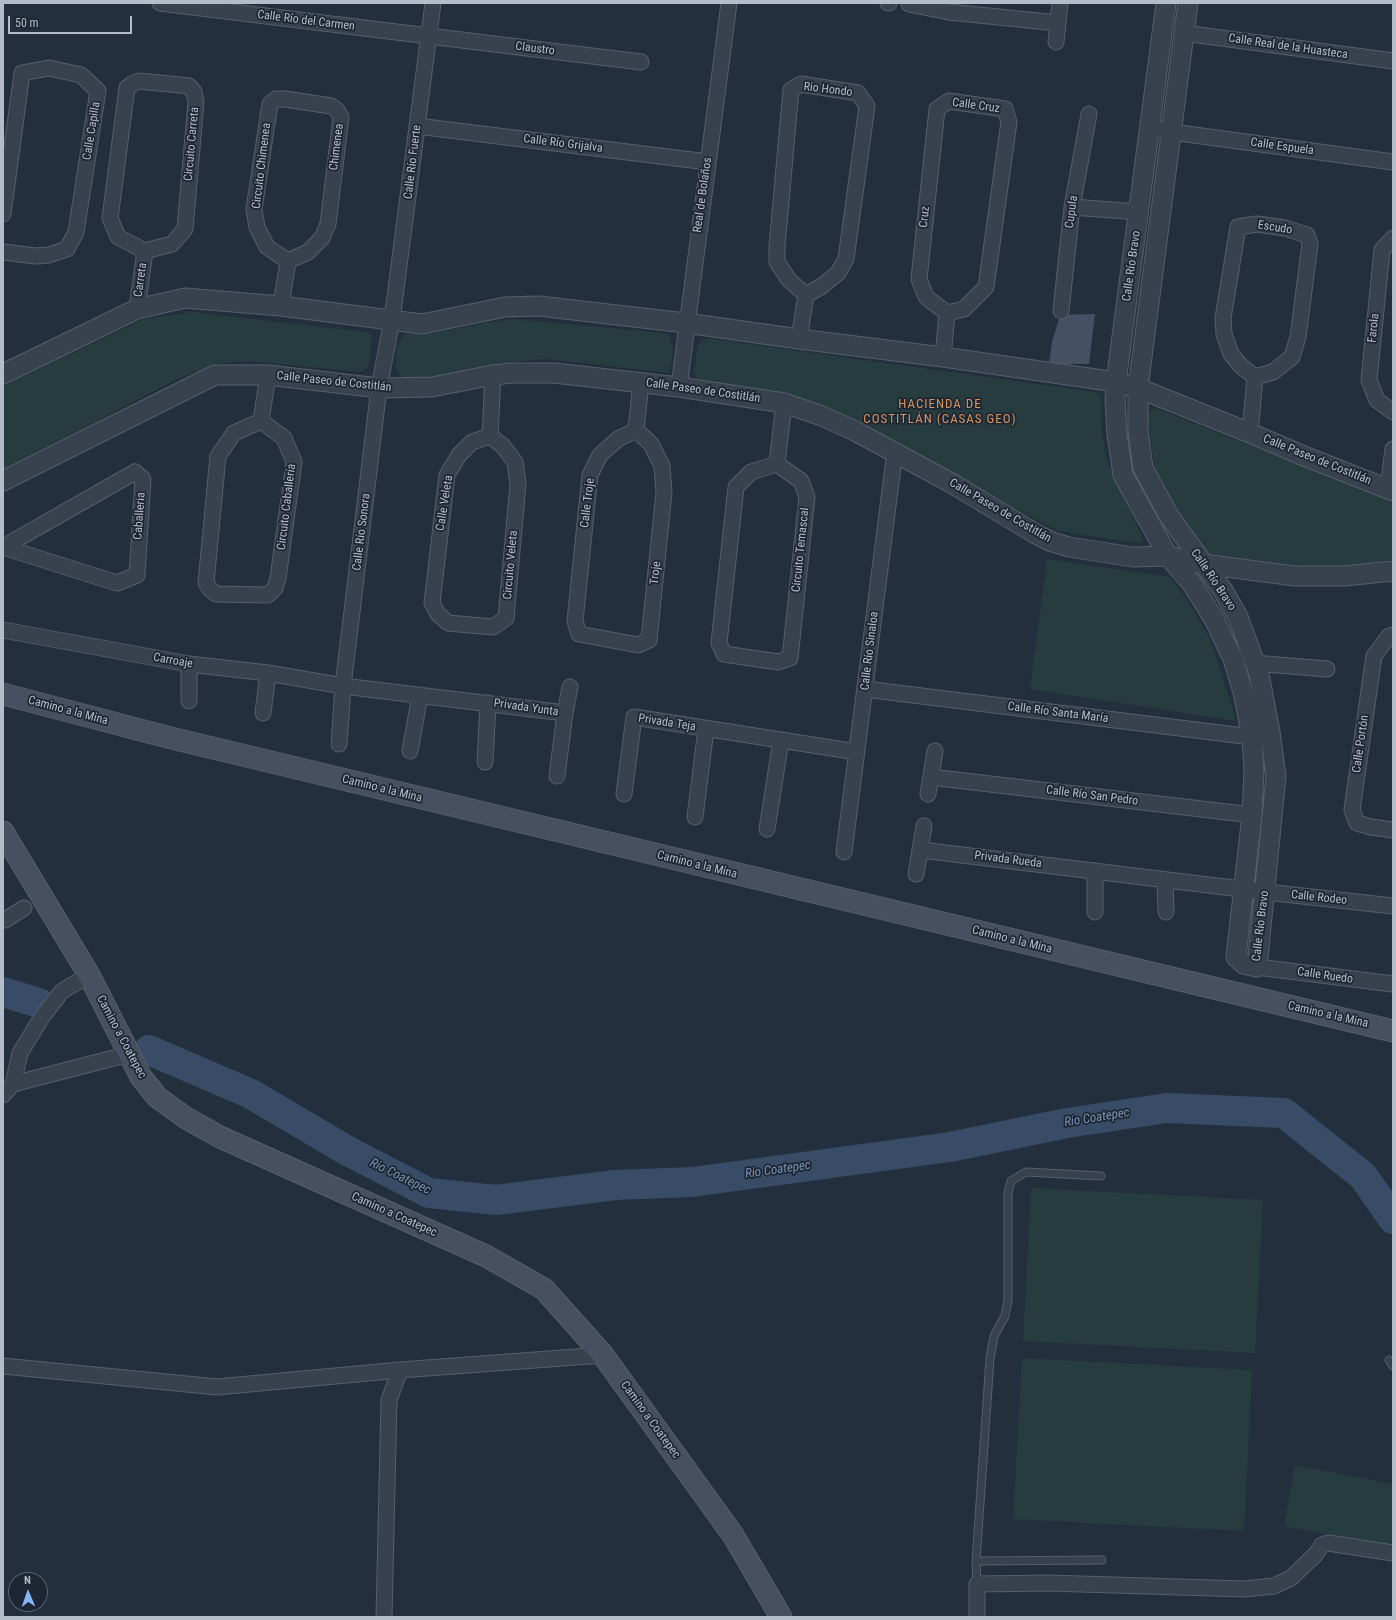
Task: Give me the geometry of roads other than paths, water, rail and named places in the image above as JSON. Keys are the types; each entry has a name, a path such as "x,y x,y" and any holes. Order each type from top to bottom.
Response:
{"main road":[{"name":"Camino a la Mina","path":"3,694 182,741 1393,1031"},
{"name":"Camino a Coatepec","path":"3,832 89,975 141,1077 157,1097 186,1118 220,1137 486,1256 544,1289 603,1355 733,1535 781,1617"}],"street":[{"name":"Calle Río del Carmen","path":"160,3 429,35"},
{"name":"Calle Río Fuerte","path":"392,320 433,3"},
{"name":"Real de Bolaños","path":"679,387 686,323 729,3"},
{"path":"1056,42 1060,3"},
{"name":"Calle Río Bravo","path":"1166,3 1116,382 1115,400 1117,434 1123,475 1168,556 1192,584 1214,619 1232,659 1243,692 1252,737 1254,771 1252,816 1236,957 1244,964 1257,966 1266,892 1276,776 1270,732 1259,674 1238,617 1220,587 1202,564 1169,516 1143,468 1138,431 1138,388 1188,3"},
{"path":"909,4 950,7 1058,23"},
{"name":"Calle Real de la Huasteca","path":"1184,32 1393,61"},
{"name":"Claustro","path":"429,35 641,62"},
{"name":"Calle Capilla","path":"3,214 22,73 48,68 81,75 98,91 76,232 67,249 49,255 36,256 3,252"},
{"name":"Circuito Carreta","path":"139,81 189,86 194,92 196,102 185,229 172,244 145,251 118,237 110,218 127,88 139,81"},
{"name":"Rio Hondo","path":"800,84 858,93 867,106 846,259 838,273 822,286 806,295 789,280 778,262 777,246 790,90 800,84"},
{"name":"Chimenea","path":"276,100 285,99 331,106 337,110 341,116 328,224 322,238 308,252 288,261"},
{"name":"Circuito Chimenea","path":"276,100 270,104 254,208 257,227 267,247 288,261"},
{"name":"Calle Cruz","path":"936,109 948,101 1005,109 1009,122 986,286 964,309 947,313"},
{"name":"Cruz","path":"936,109 919,279 926,297 947,313"},
{"name":"Cupula","path":"1061,311 1072,207 1089,114"},
{"name":"Calle Río Grijalva","path":"417,126 708,162"},
{"name":"Calle Espuela","path":"1150,127 1172,132 1393,162"},
{"path":"1072,207 1139,212"},
{"name":"Escudo","path":"1257,224 1285,228 1307,235 1310,244 1298,336 1292,357 1273,372 1255,377 1241,366 1231,354 1224,334 1223,318 1238,227 1257,224"},
{"name":"Farola","path":"1393,238 1382,250 1369,380 1377,400 1393,412"},
{"name":"Carreta","path":"137,309 145,251"},
{"path":"281,306 288,261"},
{"path":"800,339 806,295"},
{"name":"Calle Paseo de Costitlán","path":"3,374 137,309 185,298 281,306 422,324 505,307 539,306 686,323 943,357 1116,382 1138,388 1391,490"},
{"path":"943,357 947,313"},
{"name":"Calle Río Sonora","path":"339,744 344,686 379,388 392,320"},
{"name":"Calle Paseo de Costitlán","path":"3,481 214,375 268,375 379,388 432,387 493,375 512,373 554,373 641,382 784,403 822,416 895,451 1052,542 1069,547 1133,557 1168,556 1202,564 1296,576 1344,576 1393,572"},
{"path":"261,421 268,375"},
{"path":"490,436 493,375"},
{"path":"1250,433 1255,377"},
{"path":"636,430 641,382"},
{"path":"777,464 784,403"},
{"name":"Circuito Caballería","path":"261,421 284,438 294,462 278,578 275,588 268,595 216,594 206,583 218,456 234,433 261,421"},
{"name":"Calle Troje","path":"575,621 590,475 600,455 618,439 636,430"},
{"name":"Troje","path":"575,621 579,634 638,645 649,640 664,492 662,466 651,444 636,430"},
{"name":"Calle Veleta","path":"432,603 448,475 459,455 472,442 490,436"},
{"name":"Circuito Veleta","path":"432,603 438,614 448,623 493,627 506,618 518,484 515,462 503,446 490,436"},
{"path":"1391,490 1393,448"},
{"name":"Calle Río Sinaloa","path":"844,852 895,451"},
{"name":"Circuito Temascal","path":"777,464 801,481 807,498 790,658 778,662 724,654 719,643 736,487 751,472 777,464"},
{"name":"Caballeria","path":"134,472 143,479 136,575 118,583 3,547 134,472"},
{"name":"Carroaje","path":"3,630 189,664 268,673 344,686"},
{"name":"Calle Portón","path":"1393,635 1389,636 1374,656 1352,810 1357,823 1371,827 1393,830"},
{"path":"1254,663 1328,669"},
{"path":"188,701 189,664"},
{"path":"263,713 268,673"},
{"name":"Privada Yunta","path":"344,686 565,713"},
{"name":"Privada Yunta","path":"556,776 570,687"},
{"name":"Calle Río Santa María","path":"865,689 1252,737"},
{"path":"410,751 420,695"},
{"name":"Privada Yunta","path":"485,762 488,703"},
{"name":"Privada Teja","path":"624,794 634,717 857,752"},
{"name":"Privada Teja","path":"695,817 706,729"},
{"path":"767,829 781,740"},
{"path":"928,794 935,750"},
{"name":"Calle Río San Pedro","path":"931,777 1252,816"},
{"path":"916,874 924,826"},
{"name":"Privada Rueda","path":"921,850 1244,889"},
{"path":"1095,871 1095,912"},
{"path":"1165,880 1166,912"},
{"name":"Calle Rodeo","path":"1244,889 1393,906"},
{"path":"3,920 24,908"},
{"name":"Calle Ruedo","path":"1257,966 1393,984"},
{"path":"3,1095 13,1084 20,1053 42,1017 62,992 89,975"},
{"path":"13,1084 129,1054"},
{"path":"3,1366 217,1387 400,1370 603,1355"},
{"path":"384,1617 389,1400 400,1370"},
{"path":"977,1617 976,1584 1048,1583 1245,1589 1274,1586 1291,1578 1315,1555 1322,1545 1328,1543 1393,1553"}],"lane":[{"path":"976,1584 976,1562 990,1359 994,1336 1005,1316 1008,1300 1008,1193 1010,1181 1026,1172 1101,1176"},
{"path":"976,1562 1102,1560"}],"waterway":[{"name":"Rio Coatepec","path":"3,992 39,1003"},
{"name":"Rio Coatepec","path":"149,1050 251,1094 346,1150 429,1193 496,1200 615,1185 692,1182 950,1147 1067,1123 1167,1108 1284,1113 1363,1176 1393,1219"}],"district":[{"name":"HACIENDA DE COSTITLÁN (CASAS GEO)","path":"940,412"}]}
